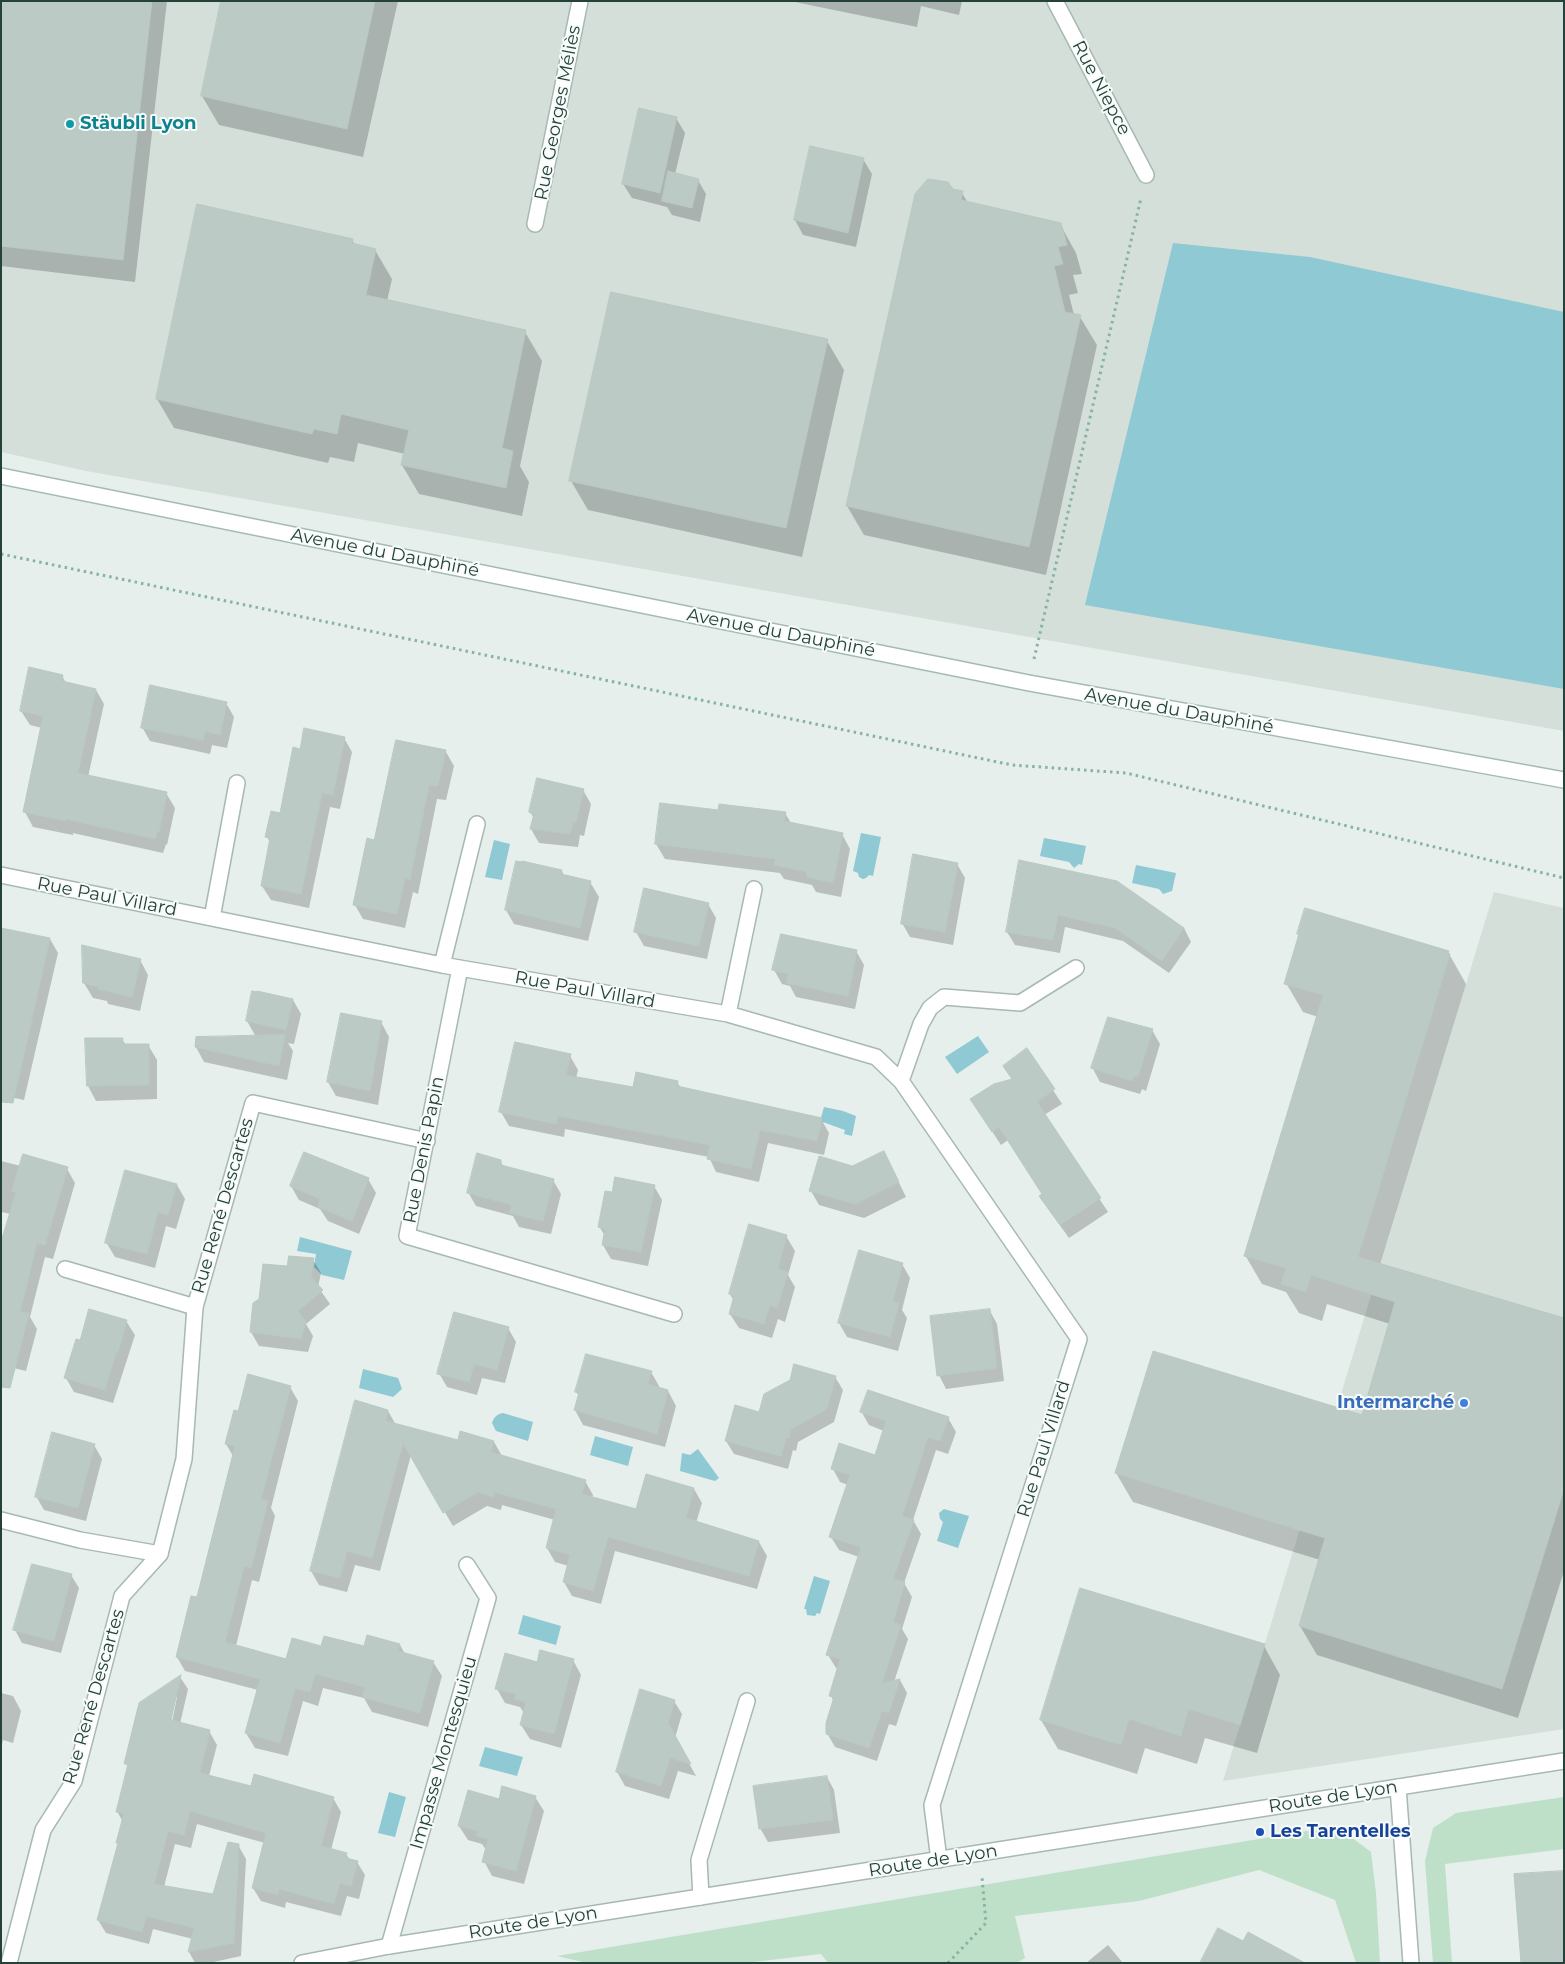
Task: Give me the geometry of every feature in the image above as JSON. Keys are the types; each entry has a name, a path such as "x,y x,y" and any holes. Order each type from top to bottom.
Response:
{"street":[{"name":"Rue Georges Méliès","path":"535,224 580,1"},
{"name":"Rue Niepce","path":"1055,1 1146,175"},
{"name":"Avenue du Dauphiné","path":"1,476 1029,683 1564,780"},
{"path":"212,918 237,784"},
{"path":"442,965 476,824"},
{"name":"Rue Paul Villard","path":"1,875 442,965 728,1014 876,1056 901,1081 1078,1339 932,1805 939,1860"},
{"path":"728,1014 754,889"},
{"name":"Rue Denis Papin","path":"460,968 407,1236 674,1314"},
{"path":"901,1081 921,1024 930,1008 944,997 1020,1003 1076,968"},
{"name":"Rue René Descartes","path":"8,1963 43,1830 74,1781 122,1596 160,1554 184,1459 195,1307 252,1103 427,1141"},
{"name":"Rue René Descartes","path":"66,1269 195,1307"},
{"path":"1,1520 80,1540 160,1554"},
{"name":"Impasse Montesquieu","path":"389,1946 488,1598 467,1566"},
{"path":"701,1897 699,1860 747,1701"},
{"name":"Route de Lyon","path":"302,1963 389,1946 1564,1760"},
{"path":"1398,1787 1411,1963"}],"path":[{"path":"1029,683 1146,175"},
{"path":"1,554 1012,764 1126,773 1564,878"},
{"path":"948,1963 986,1923 979,1854"}],"shaded area":[{"path":"1,1 1564,1 1564,731 86,471 1,452"},
{"path":"1494,892 1564,908 1564,1729 1223,1781"}],"green space":[{"path":"1564,1797 1564,1849 1445,1864 1452,1963 1433,1963 1425,1861 1433,1828 1456,1813"},
{"path":"1307,1831 1343,1831 1371,1852 1376,1893 1380,1963 1356,1963 1335,1900 1259,1870 1139,1901 1015,1916 1025,1958 1017,1963 828,1963 821,1954 745,1963 587,1963 557,1956"}],"water":[{"path":"1173,243 1310,257 1564,312 1564,689 1085,605"},
{"path":"861,833 881,837 873,876 869,875 863,879 859,877 858,873 853,871"},
{"path":"1044,838 1086,846 1082,865 1079,864 1074,868 1069,862 1040,856"},
{"path":"494,840 510,844 502,880 485,877"},
{"path":"1136,865 1176,873 1172,891 1163,894 1159,889 1132,883"},
{"path":"978,1036 989,1052 957,1074 945,1057"},
{"path":"824,1107 856,1116 852,1136 844,1134 845,1130 820,1121"},
{"path":"300,1237 352,1251 344,1280 322,1275 314,1267 316,1254 297,1251"},
{"path":"363,1369 398,1378 402,1389 393,1397 359,1388"},
{"path":"503,1413 533,1422 528,1441 496,1431 492,1423 497,1415"},
{"path":"595,1436 633,1447 628,1466 590,1455"},
{"path":"698,1449 719,1478 715,1481 680,1471 682,1453 690,1455"},
{"path":"944,1509 969,1516 958,1548 937,1541 943,1522 940,1519 939,1513"},
{"path":"814,1576 830,1581 820,1614 817,1613 815,1616 807,1615 806,1609 804,1609"},
{"path":"523,1615 561,1626 556,1645 518,1634"},
{"path":"485,1747 523,1757 517,1776 479,1766"},
{"path":"389,1792 406,1797 395,1837 378,1833"}],"building":[{"name":"Stäubli Lyon","path":"1,1 152,1 123,260 1,246"},
{"path":"221,1 375,1 347,129 201,96"},
{"path":"639,108 677,117 660,193 622,184"},
{"path":"810,146 864,158 848,233 794,220"},
{"path":"668,171 699,179 692,208 662,201"},
{"path":"928,179 948,182 953,189 963,191 961,200 1061,223 1067,245 1058,247 1063,264 1054,266 1065,312 1081,315 1029,547 846,506 915,194"},
{"path":"197,204 353,239 352,243 376,249 366,295 526,330 502,448 513,451 506,488 401,465 409,430 341,414 337,434 314,429 312,434 156,399"},
{"path":"611,292 828,339 786,528 569,481"},
{"path":"29,667 63,675 62,681 96,689 78,773 167,792 159,832 155,839 65,819 65,821 23,812 43,716 20,711"},
{"path":"150,685 227,702 220,735 205,731 203,740 141,728"},
{"path":"304,728 345,737 333,795 322,793 301,894 261,886 270,838 265,837 271,811 280,813 293,747 300,749"},
{"path":"396,740 446,750 438,786 429,785 410,880 405,878 397,914 353,905 367,838 374,840"},
{"path":"537,778 584,789 576,822 573,822 570,834 530,829 534,814 529,812"},
{"path":"660,803 718,810 719,804 786,812 784,821 843,833 833,883 807,877 807,872 774,865 775,859 655,844"},
{"path":"913,854 958,863 945,932 901,924"},
{"path":"1019,860 1117,881 1184,928 1162,961 1115,928 1058,915 1053,940 1006,932"},
{"path":"516,861 562,870 561,874 591,881 580,928 505,910"},
{"path":"644,888 709,903 699,946 634,932"},
{"path":"1305,908 1449,951 1448,953 1450,954 1358,1257 1564,1318 1564,1489 1502,1689 1299,1626 1325,1538 1115,1473 1153,1351 1362,1415 1395,1302 1311,1275 1306,1292 1281,1284 1286,1268 1244,1256 1323,995 1284,984"},
{"path":"1,928 50,938 13,1103 1,1102"},
{"path":"781,934 857,950 848,996 786,983 788,974 772,970"},
{"path":"82,945 141,959 132,997 98,989 99,987 83,983"},
{"path":"252,991 293,999 286,1030 246,1021"},
{"path":"341,1013 382,1021 370,1091 327,1082"},
{"path":"1108,1017 1153,1029 1138,1077 1134,1076 1132,1081 1091,1068"},
{"path":"285,1035 279,1066 195,1047 196,1037"},
{"path":"85,1038 123,1038 122,1044 149,1044 149,1085 87,1086"},
{"path":"515,1042 571,1054 566,1075 633,1087 636,1072 678,1081 677,1086 822,1118 817,1141 760,1130 751,1169 707,1159 710,1145 558,1116 556,1124 499,1112"},
{"path":"1027,1048 1055,1089 1037,1102 1101,1198 1060,1225 1039,1196 1042,1194 999,1127 992,1132 970,1099 994,1084 1012,1079 1003,1066"},
{"path":"884,1151 899,1182 855,1204 809,1191 819,1156 852,1166"},
{"path":"304,1152 369,1178 352,1221 318,1207 320,1199 290,1186"},
{"path":"477,1153 501,1160 501,1165 554,1179 543,1221 509,1213 512,1205 467,1193"},
{"path":"23,1154 68,1167 45,1245 37,1243 20,1312 29,1313 10,1388 1,1387 1,1242 16,1192 12,1191"},
{"path":"125,1170 177,1184 168,1215 158,1212 147,1254 105,1243"},
{"path":"615,1177 655,1185 641,1252 602,1245 605,1229 598,1227 605,1191 612,1192"},
{"path":"749,1224 787,1235 778,1269 788,1272 777,1308 770,1305 764,1324 729,1314 734,1296 729,1294"},
{"path":"859,1250 903,1263 893,1301 899,1303 890,1337 838,1323"},
{"path":"289,1256 314,1258 311,1277 323,1290 298,1311 306,1322 301,1339 250,1332 253,1303 259,1299 263,1264 287,1266"},
{"path":"89,1309 127,1320 105,1390 64,1378 76,1339 80,1340"},
{"path":"990,1309 997,1368 937,1376 930,1316"},
{"path":"454,1312 509,1327 497,1370 474,1364 469,1382 437,1374"},
{"path":"586,1354 652,1371 648,1384 668,1390 657,1434 574,1410 579,1393 575,1392"},
{"path":"794,1364 836,1376 827,1409 791,1429 789,1438 786,1438 781,1456 725,1441 735,1405 759,1412 764,1394 790,1380"},
{"path":"248,1374 291,1386 261,1499 268,1501 251,1568 244,1566 225,1642 286,1659 292,1638 321,1646 324,1636 364,1646 367,1635 400,1644 398,1651 434,1661 420,1713 362,1697 365,1687 315,1674 310,1692 295,1688 280,1743 245,1733 260,1679 176,1657 191,1596 197,1597 235,1446 225,1444 234,1410 238,1411"},
{"path":"868,1390 949,1417 940,1441 928,1437 902,1516 914,1520 893,1579 905,1582 893,1622 901,1625 882,1683 900,1679 889,1713 882,1711 869,1748 826,1734 826,1723 834,1697 829,1696 840,1659 826,1655 861,1547 829,1537 850,1475 831,1469 839,1443 875,1455 886,1421 860,1412"},
{"path":"355,1400 388,1410 386,1421 458,1440 460,1431 494,1441 491,1452 586,1480 582,1494 636,1509 646,1474 694,1488 686,1518 759,1541 749,1576 608,1537 593,1591 563,1582 570,1555 546,1548 556,1509 494,1492 493,1497 478,1492 443,1513 403,1443 372,1558 347,1551 340,1578 310,1571"},
{"path":"52,1432 95,1444 78,1508 35,1497"},
{"path":"32,1564 72,1574 54,1641 13,1630"},
{"path":"1080,1588 1265,1644 1240,1725 1188,1709 1181,1736 1129,1719 1121,1745 1040,1720"},
{"path":"540,1650 574,1659 554,1734 520,1725 526,1702 514,1699 516,1694 495,1689 505,1653 537,1662"},
{"path":"181,1675 171,1720 210,1730 200,1773 251,1786 254,1774 334,1797 321,1846 347,1853 346,1858 358,1861 351,1886 340,1883 334,1904 279,1889 278,1895 252,1888 266,1833 190,1811 184,1835 168,1831 154,1884 213,1894 228,1842 239,1844 234,1943 188,1952 194,1928 146,1916 142,1932 97,1920 118,1843 116,1843 124,1813 116,1812 128,1764 124,1764 139,1703"},
{"path":"640,1689 675,1700 668,1723 691,1764 670,1758 661,1786 616,1772"},
{"path":"827,1776 833,1820 759,1829 753,1786"},
{"path":"502,1786 536,1796 516,1871 482,1862 488,1839 476,1836 478,1831 458,1826 468,1790 499,1799"},
{"path":"1564,1871 1564,1963 1521,1963 1514,1874"},
{"path":"1218,1928 1243,1941 1248,1932 1305,1963 1200,1963"}],"place":[{"name":"Stäubli Lyon","path":"70,124"},
{"name":"Intermarché","path":"1464,1403"},
{"name":"Les Tarentelles","path":"1260,1832"}]}
